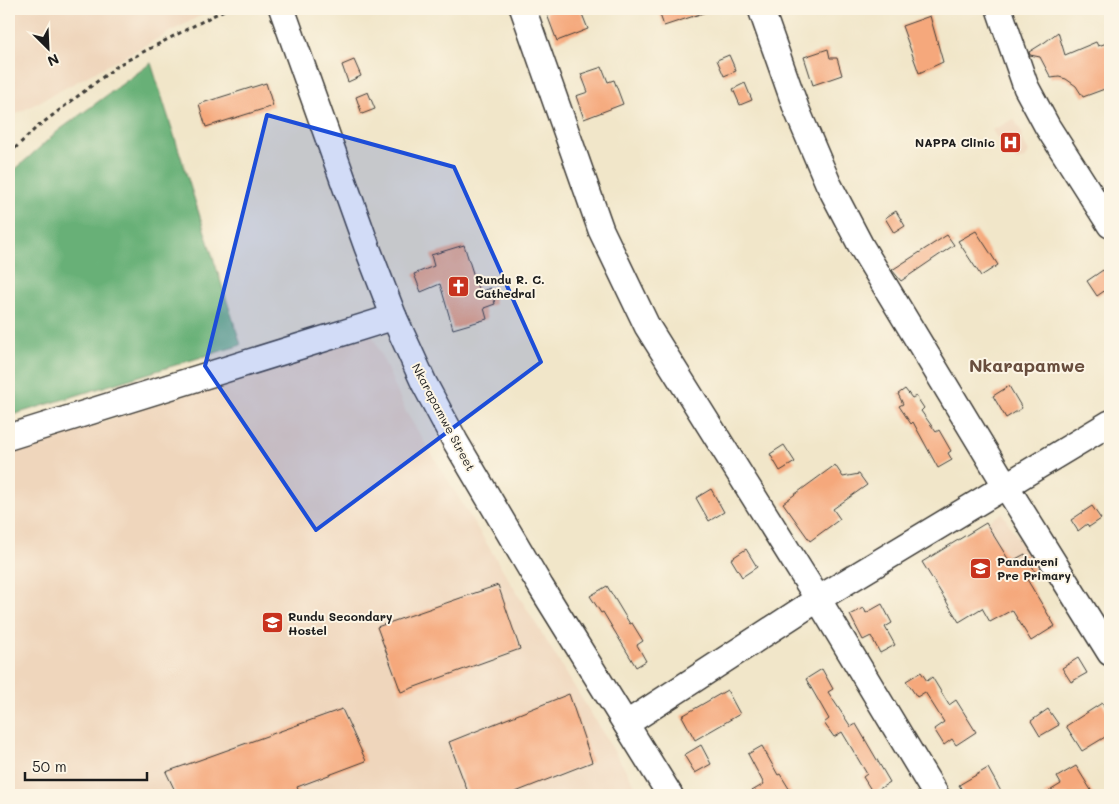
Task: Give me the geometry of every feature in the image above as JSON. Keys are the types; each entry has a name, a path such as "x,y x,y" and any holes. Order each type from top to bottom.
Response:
{"street":[{"name":"Nkarapamwe Street","path":"282,9 364,238 394,317 424,383 455,441 542,587 670,795"},
{"path":"523,9 601,230 647,326 818,599 936,795"},
{"path":"761,9 796,108 828,183 860,246 1110,653"},
{"path":"999,9 1026,87 1047,126 1110,225"},
{"path":"9,437 394,317"},
{"path":"626,724 818,599 1110,423"}],"path":[{"path":"9,154 36,128 120,64 226,9"}],"highlighted area":[{"path":"267,115 454,167 541,362 316,530 205,366"}],"shaded area":[{"path":"9,9 213,9 9,118"},
{"name":"NAPPA Clinic","path":"1014,119 1029,152 1025,159 1016,161 1007,146 1002,146 992,130"},
{"name":"Rundu Secondary Hostel","path":"372,334 406,412 641,795 9,795 9,452"},
{"name":"Pandureni Pre Primary","path":"1002,513 1040,573 959,623 922,562"}],"green space":[{"path":"151,63 241,345 9,416 9,175 58,131"}],"building":[{"path":"554,9 580,9 588,29 557,41 546,12"},
{"path":"658,9 709,9 709,11 664,26"},
{"path":"930,16 943,62 919,73 902,26"},
{"path":"1058,32 1065,55 1096,42 1098,46 1110,42 1110,87 1083,97 1076,86 1066,79 1059,77 1051,78 1040,57 1030,55 1029,52"},
{"path":"828,49 830,58 837,58 842,75 813,85 804,57"},
{"path":"729,55 736,71 724,76 717,60"},
{"path":"354,60 361,76 348,82 342,65"},
{"path":"602,67 608,82 614,80 623,104 584,119 576,96 588,92 581,74"},
{"path":"266,83 273,106 206,127 199,104"},
{"path":"745,83 752,100 740,105 733,89"},
{"path":"368,92 375,109 362,114 356,97"},
{"path":"896,211 905,226 894,233 885,218"},
{"path":"976,231 998,265 981,276 958,241"},
{"path":"947,235 954,245 901,281 892,270"},
{"name":"Rundu R. C. Cathedral","path":"464,245 479,292 491,288 495,304 484,308 487,319 453,329 440,284 421,292 414,274 434,266 431,255"},
{"path":"1103,270 1110,280 1110,287 1097,296 1087,281"},
{"path":"1009,386 1022,408 1006,418 993,396"},
{"path":"905,389 912,398 916,396 924,408 921,411 936,432 939,430 951,451 948,453 952,460 938,468 913,422 911,424 899,406 903,404 898,394"},
{"path":"784,445 795,462 780,471 770,454"},
{"path":"835,465 843,477 859,474 867,485 833,509 840,519 810,541 783,503"},
{"path":"711,489 724,512 709,521 696,498"},
{"path":"1092,506 1101,519 1089,527 1087,524 1078,531 1071,520"},
{"name":"Pandureni Pre Primary","path":"986,523 1010,562 1025,554 1035,571 1025,576 1055,626 1031,641 1012,610 990,622 982,608 959,622 922,562"},
{"path":"746,549 757,567 742,577 731,559"},
{"path":"498,585 520,649 401,692 377,627"},
{"path":"607,586 630,624 632,623 643,641 637,645 646,661 636,667 603,612 601,613 590,596"},
{"path":"882,604 892,623 885,627 895,645 880,653 871,636 863,640 850,615 864,608 866,613"},
{"path":"1078,658 1087,673 1071,682 1062,668"},
{"path":"822,669 833,689 828,692 851,727 856,724 890,782 873,793 863,777 867,774 842,732 834,737 824,723 829,719 806,679"},
{"path":"921,672 927,681 932,677 949,705 956,700 976,732 956,745 952,739 944,745 934,729 944,722 925,692 917,697 906,681"},
{"path":"727,690 740,714 695,740 682,716"},
{"path":"569,694 592,762 508,795 469,795 449,742"},
{"path":"1102,703 1106,710 1110,706 1110,734 1082,751 1066,726"},
{"path":"342,709 366,761 297,787 300,795 177,795 166,772"},
{"path":"1048,709 1059,725 1040,736 1031,721"},
{"path":"701,745 711,764 695,773 684,755"},
{"path":"762,746 778,775 780,774 793,795 745,795 764,784 748,754"},
{"path":"1076,766 1094,795 1043,795 1061,784 1057,777"},
{"path":"988,768 1003,795 965,795 959,785"}],"place":[{"name":"NAPPA Clinic","path":"1011,142"},
{"name":"Rundu R. C. Cathedral","path":"459,286"},
{"name":"Pandureni Pre Primary","path":"981,568"},
{"name":"Rundu Secondary Hostel","path":"272,623"}],"district":[{"name":"Nkarapamwe","path":"1027,365"}]}
